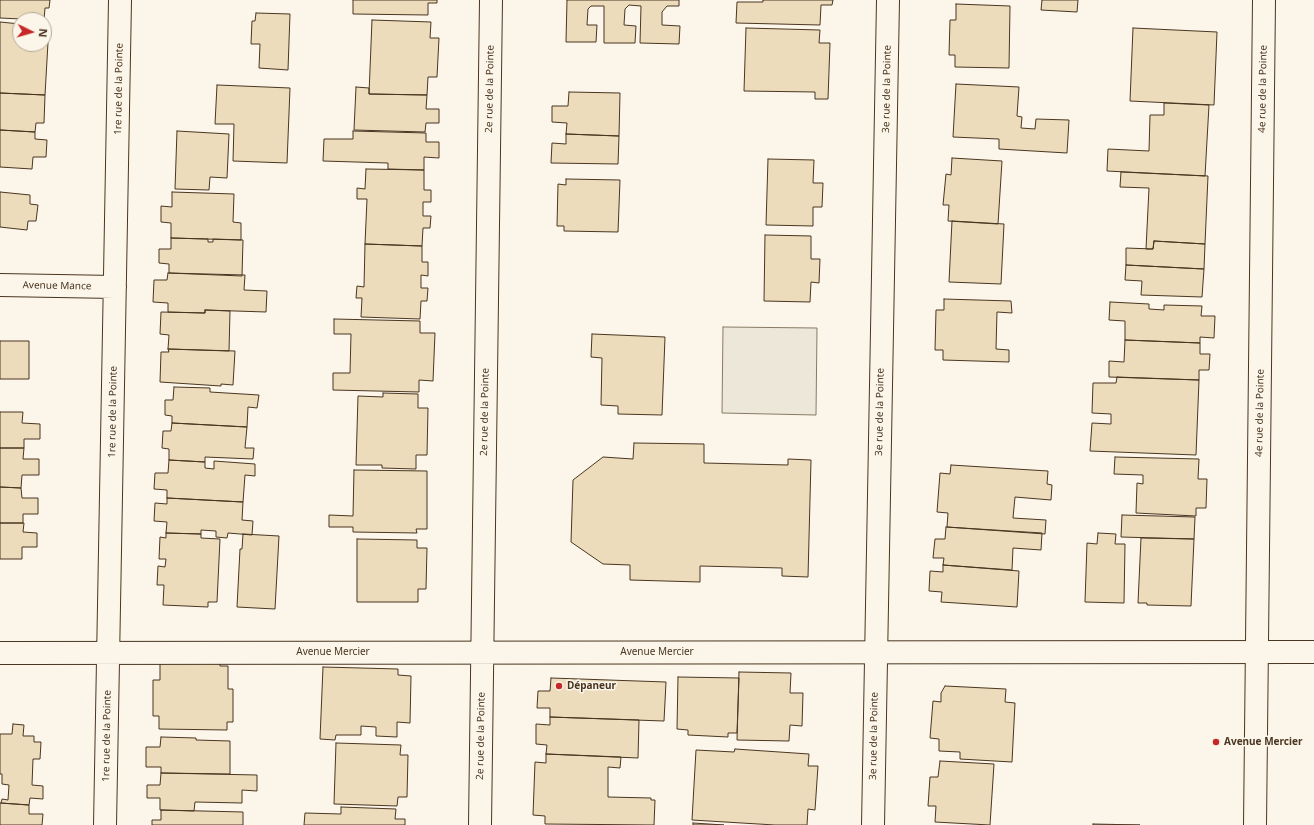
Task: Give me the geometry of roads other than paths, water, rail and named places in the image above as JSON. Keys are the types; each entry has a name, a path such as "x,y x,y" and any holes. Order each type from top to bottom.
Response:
{"street":[{"name":"1re rue de la Pointe","path":"105,825 120,0"},
{"name":"2e rue de la Pointe","path":"480,825 491,0"},
{"name":"3e rue de la Pointe","path":"873,825 888,0"},
{"name":"4e rue de la Pointe","path":"1255,825 1264,0"},
{"name":"Avenue Mance","path":"0,285 115,287"},
{"name":"Avenue Mercier","path":"0,653 1314,652"}],"place":[{"name":"Dépaneur","path":"559,686"},
{"name":"Avenue Mercier","path":"1216,742"}]}
